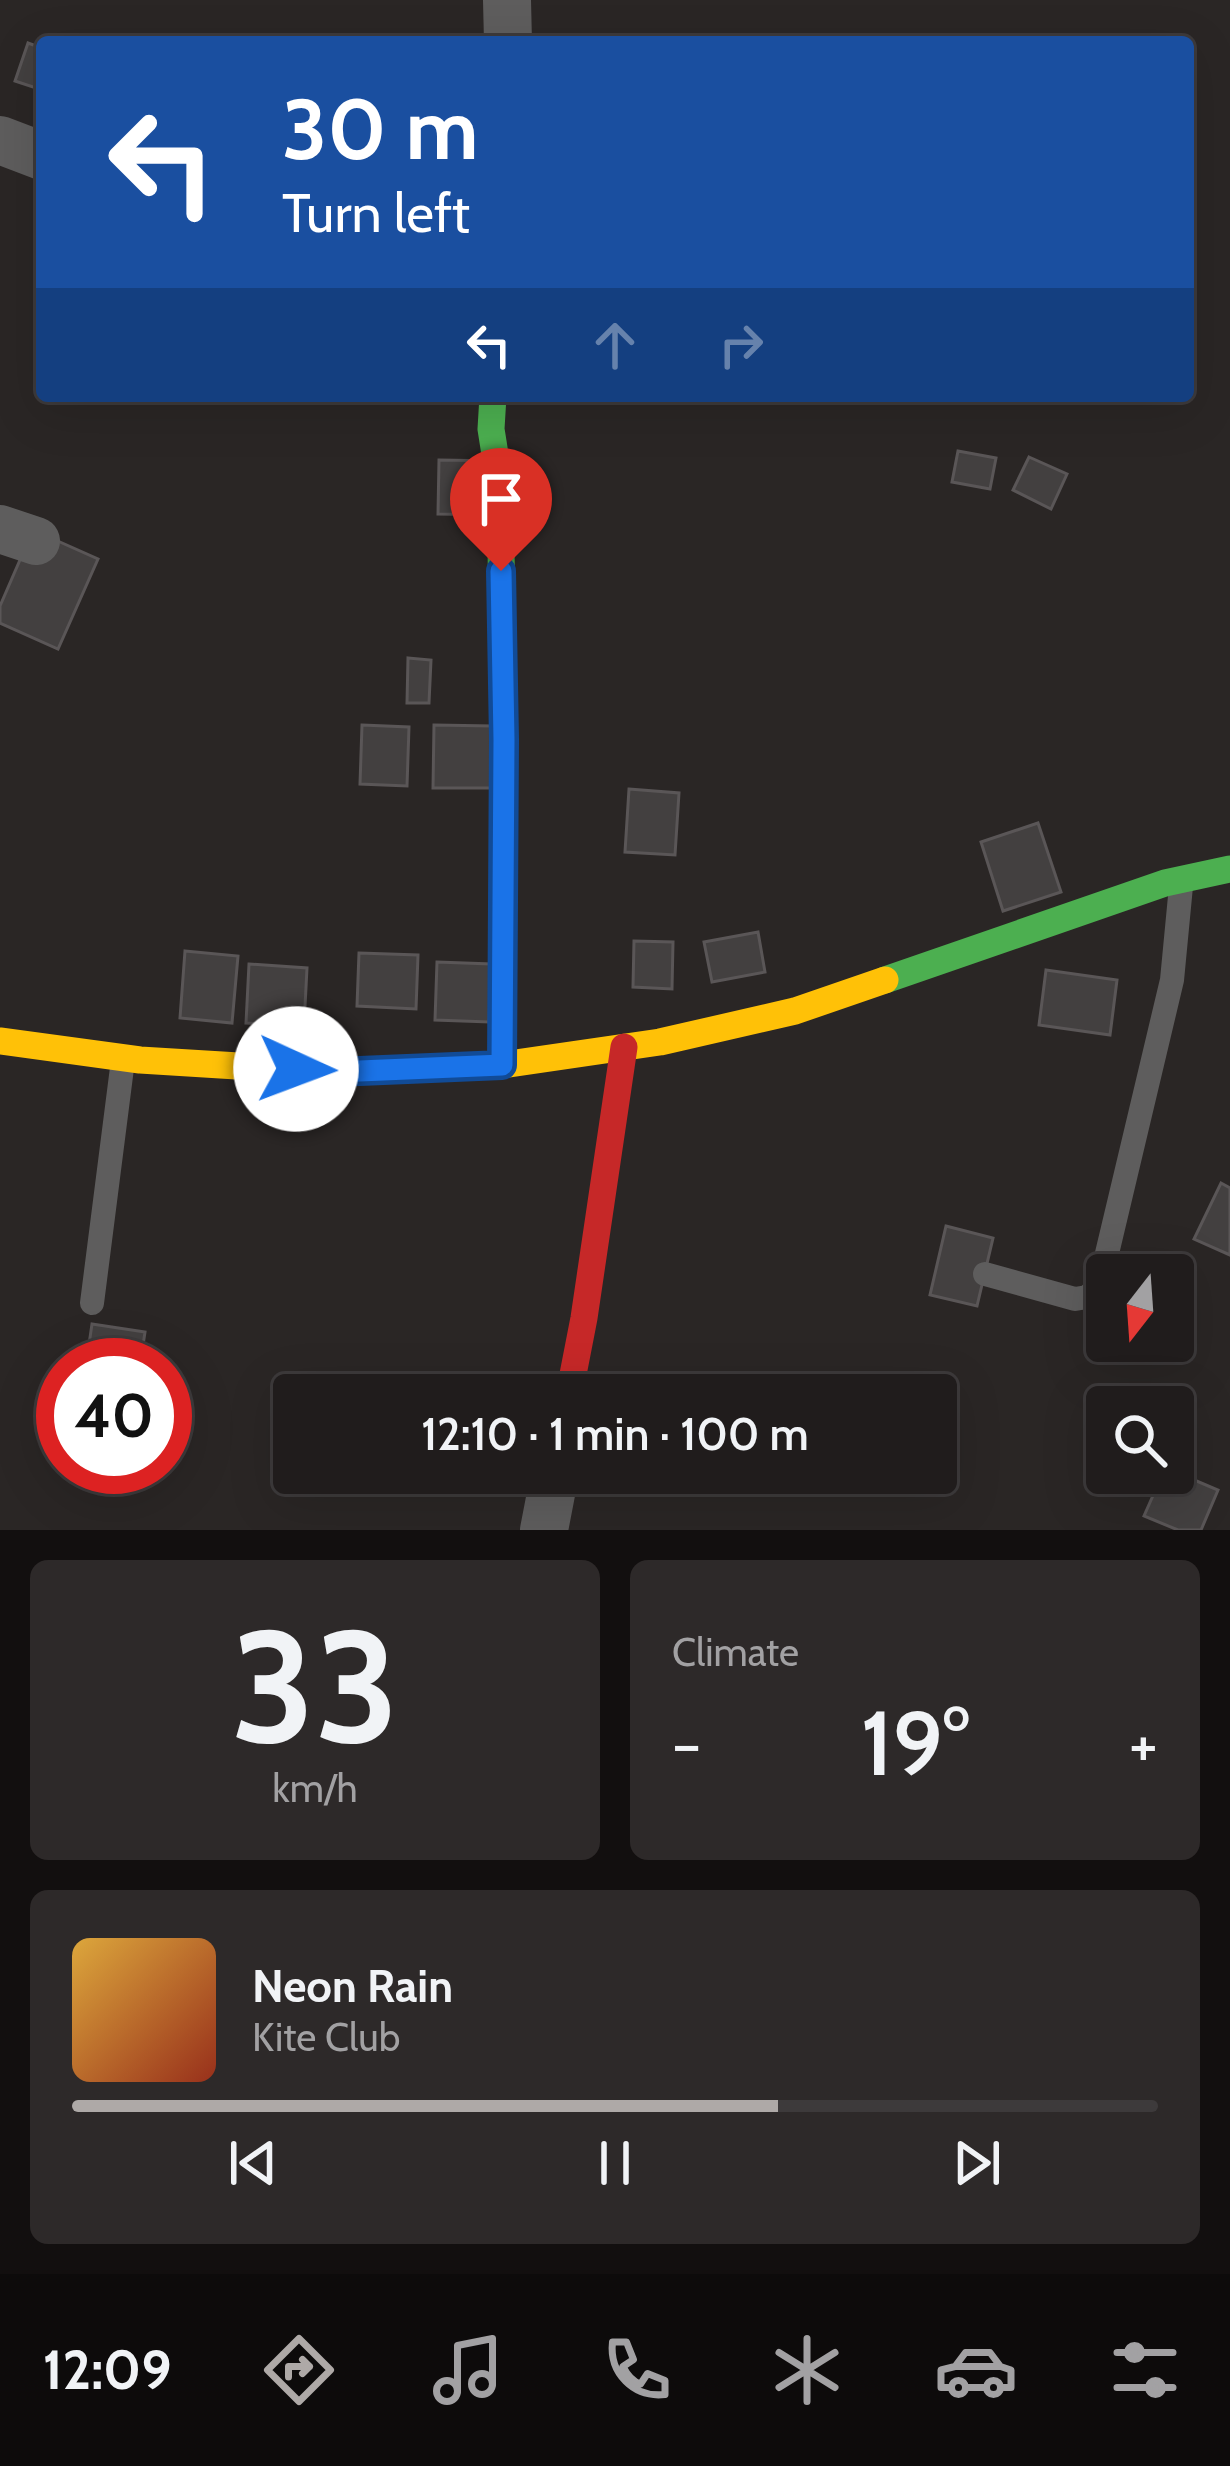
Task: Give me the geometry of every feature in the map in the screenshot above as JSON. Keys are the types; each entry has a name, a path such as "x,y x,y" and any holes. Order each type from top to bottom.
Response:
{"street":[{"path":"507,0 508,36"},
{"path":"0,140 36,154"},
{"path":"493,402 491,429 500,486 504,740 502,1065"},
{"path":"0,1041 123,1058 336,1072 502,1065 724,1029 795,1010 1114,900 1230,869"},
{"path":"573,1374 624,1047"},
{"path":"544,1530 551,1494"}],"lane":[{"path":"985,1274 1075,1299 1087,1297 1099,1286 1172,980 1181,880"},
{"path":"92,1303 123,1058"}],"building":[{"path":"28,43 36,46 36,88 15,81"},
{"path":"958,451 996,458 990,489 952,482"},
{"path":"1029,457 1067,474 1051,509 1013,490"},
{"path":"439,460 500,461 499,515 438,514"},
{"path":"33,530 98,559 58,649 0,623 0,606"},
{"path":"408,658 431,660 429,703 407,703"},
{"path":"362,725 409,727 407,786 360,784"},
{"path":"434,725 492,726 491,788 433,788"},
{"path":"629,789 679,793 675,855 625,852"},
{"path":"1038,823 1061,892 1003,911 981,842"},
{"path":"758,932 765,972 712,982 704,942"},
{"path":"634,941 673,942 672,989 633,987"},
{"path":"185,951 238,956 232,1023 180,1018"},
{"path":"359,953 418,955 416,1009 357,1006"},
{"path":"437,962 491,964 489,1022 435,1020"},
{"path":"249,964 307,968 304,1026 246,1023"},
{"path":"1046,970 1117,980 1110,1035 1039,1025"},
{"path":"1221,1183 1230,1188 1230,1255 1194,1239"},
{"path":"946,1226 993,1238 977,1306 930,1295"},
{"path":"92,1324 145,1332 144,1338 90,1338"},
{"path":"1194,1480 1218,1490 1201,1530 1178,1530 1144,1516 1154,1494 1194,1494"}],"traffic: fast":[{"path":"493,402 491,429 500,486 504,740 502,1065"},
{"path":"885,980 1165,883 1230,869"}],"traffic: slow":[{"path":"0,1041 140,1060 336,1072 502,1065 660,1042 795,1011 885,980"}],"traffic: jam":[{"path":"573,1374 624,1047"}],"route":[{"path":"296,1069 336,1072 502,1065 501,571"}]}
